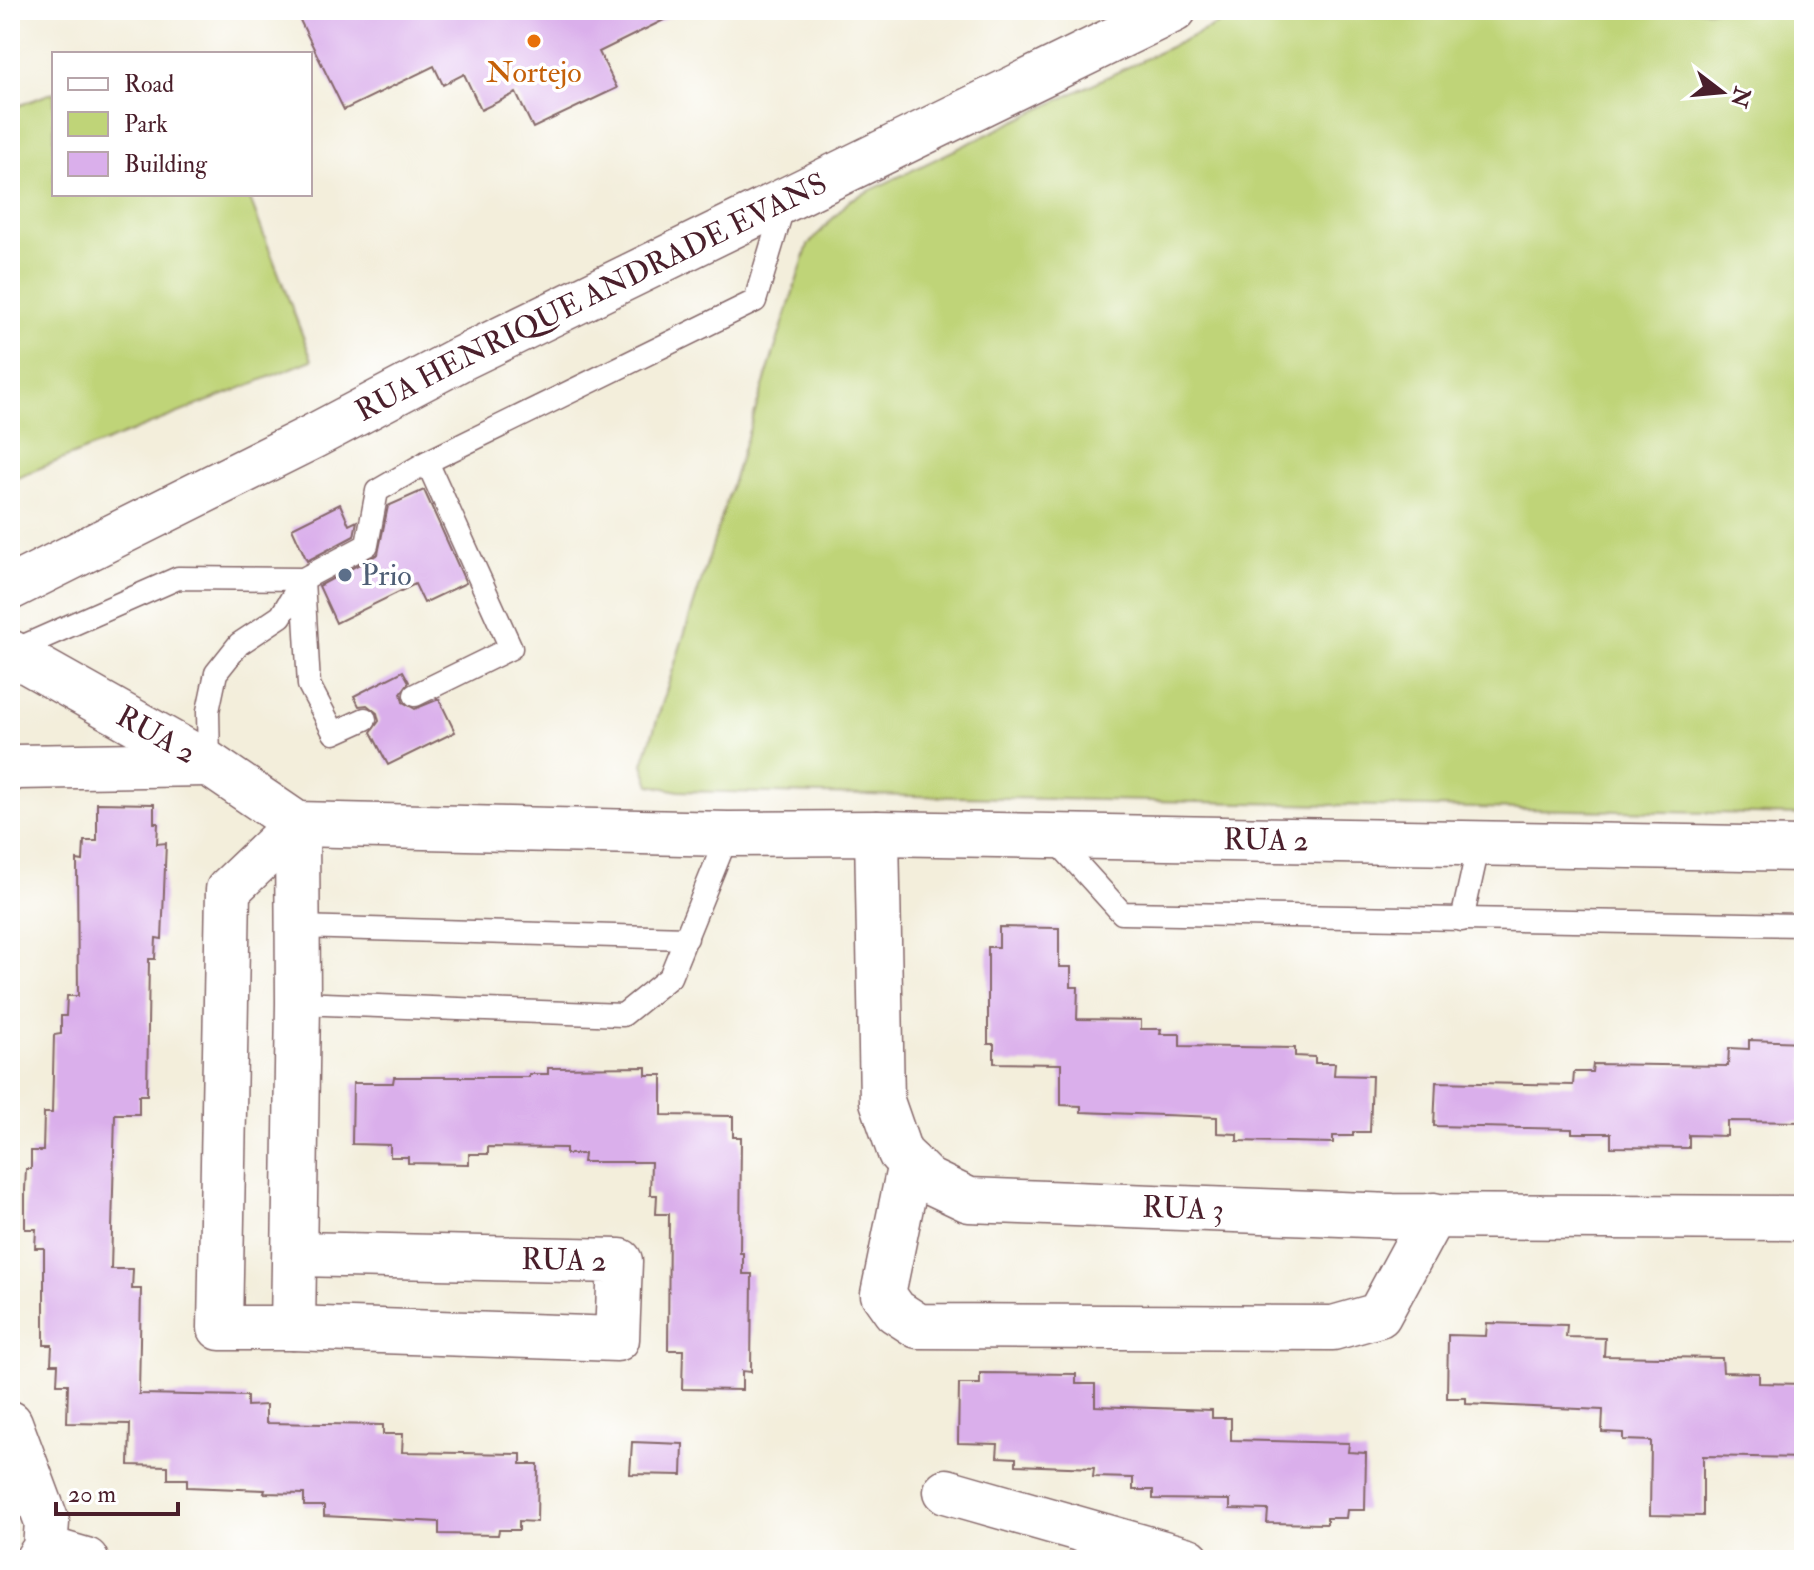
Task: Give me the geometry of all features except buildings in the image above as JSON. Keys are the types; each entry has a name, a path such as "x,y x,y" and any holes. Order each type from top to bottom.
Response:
{"street":[{"name":"RUA HENRIQUE ANDRADE EVANS","path":"10,588 314,436 458,360 1174,10"},
{"name":"RUA 2","path":"10,652 209,764 297,824 728,834 1051,835 1804,849"},
{"path":"10,770 15,767 209,764"},
{"name":"RUA 2","path":"296,1254 620,1261 617,1339 220,1328 228,890 297,824"},
{"path":"293,1328 298,1003 297,824"},
{"name":"RUA 3","path":"877,833 882,1101 900,1153 927,1180 969,1200 1433,1215 1804,1218"},
{"path":"910,1163 883,1294 895,1311 918,1326 1333,1328 1379,1315 1433,1215"},
{"path":"10,1423 47,1522 56,1556"},
{"path":"946,1491 1188,1560"}],"lane":[{"path":"10,652 178,578 303,579 367,545 377,491 427,462 755,301 785,200"},
{"path":"415,695 511,648 427,462"},
{"path":"303,579 309,685 334,733 365,719"},
{"path":"209,764 208,711 216,673 239,644 281,616 303,579"},
{"path":"298,1003 623,1015 670,977 728,834"},
{"path":"1051,835 1122,913 1804,925"},
{"path":"1462,920 1479,843"},
{"path":"298,927 687,938"}],"green space":[{"path":"1247,10 1804,10 1804,815 679,791 650,785 643,764 808,245 850,200"},
{"path":"52,93 52,196 249,196 312,360 10,480 10,109"}],"place":[{"name":"Nortejo","path":"534,41"},
{"name":"Prio","path":"345,575"}]}
